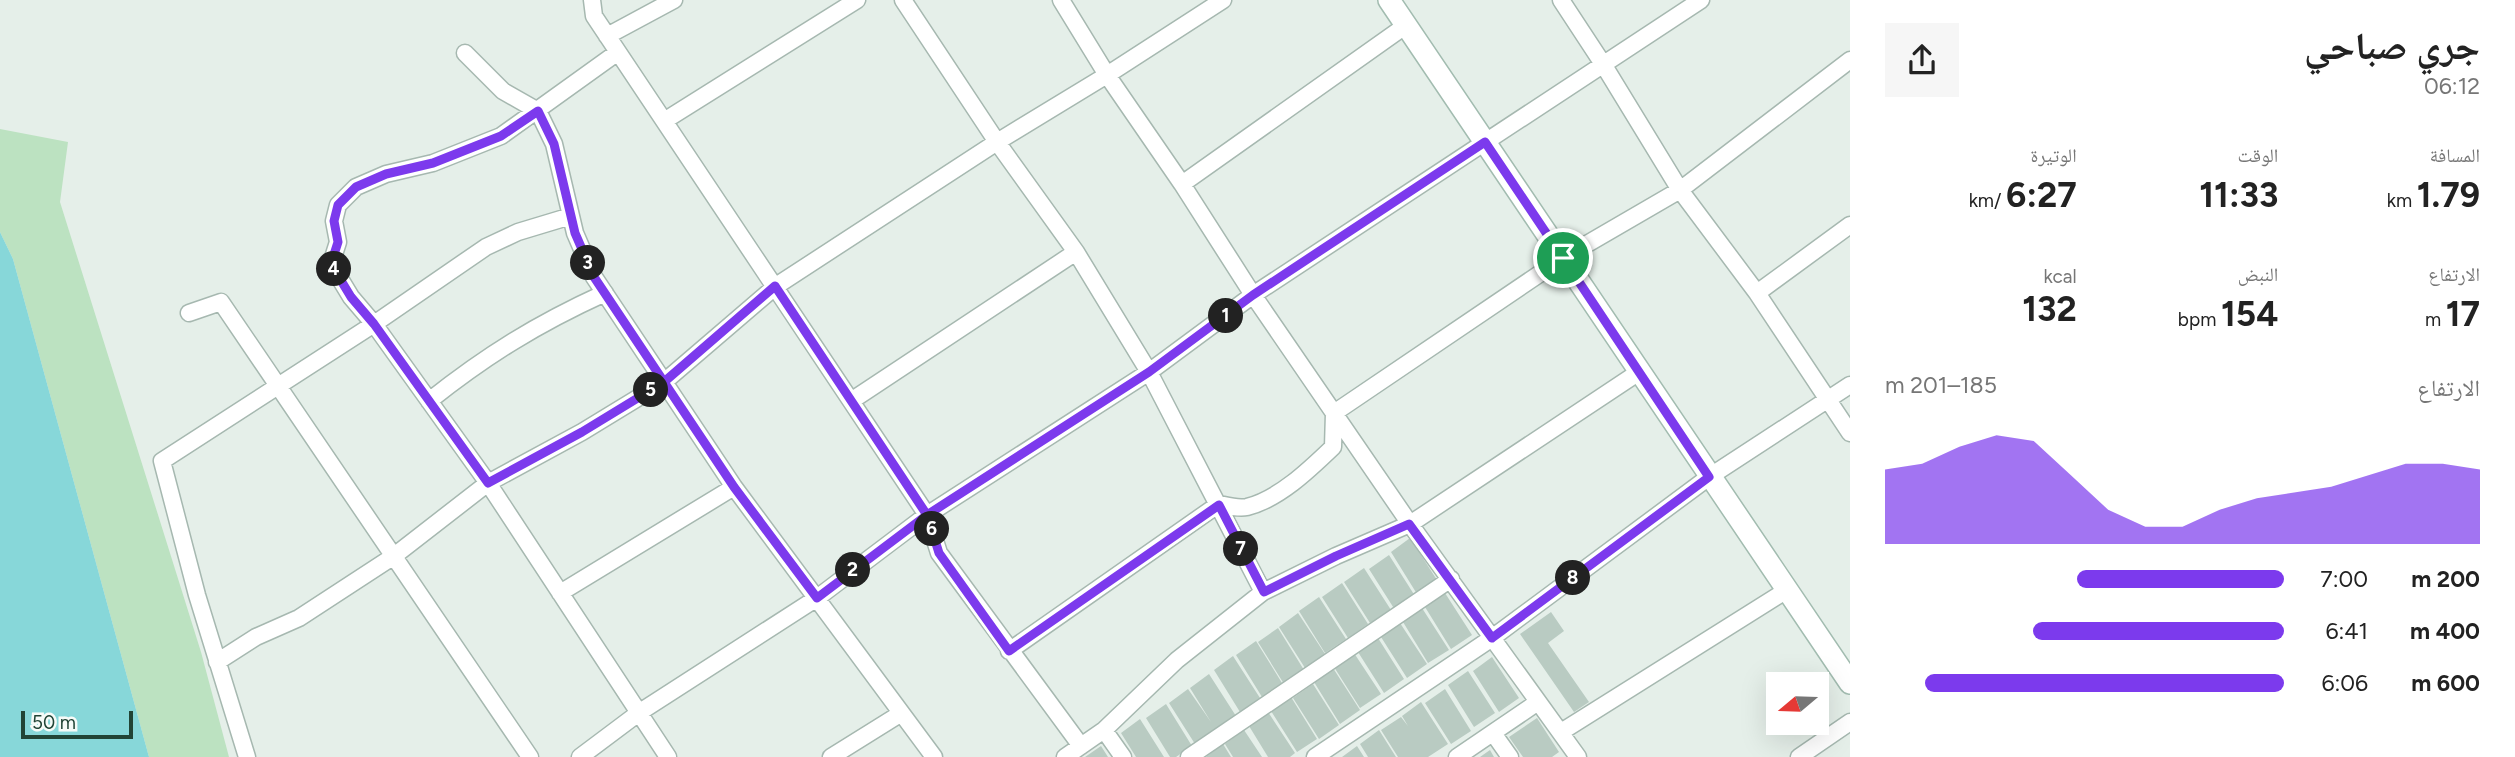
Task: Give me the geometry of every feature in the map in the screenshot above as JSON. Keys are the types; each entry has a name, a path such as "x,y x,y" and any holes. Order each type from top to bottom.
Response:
{"street":[{"path":"592,0 594,16 607,36 927,515 939,553 1081,746"},
{"path":"607,36 674,0"},
{"path":"664,121 857,0"},
{"path":"903,0 997,142 1076,252 1149,372 1264,592"},
{"path":"1061,0 1107,75 1182,184 1253,295 1409,524 1578,757"},
{"path":"216,662 256,637 299,618 394,556 488,483 582,432 664,382 775,286 1223,0"},
{"path":"1390,0 1850,683"},
{"path":"1561,0 1680,190 1757,293 1850,433"},
{"path":"580,757 640,712 817,598 927,515 1149,372 1253,295 1701,0"},
{"path":"1182,184 1405,26"},
{"path":"618,52 501,136 433,163 386,174 356,187 338,205 334,221 338,242 331,264 351,297 374,324 488,483 667,757"},
{"path":"465,53 503,91 538,111 554,144 575,233 594,277 734,487 934,757"},
{"path":"1334,413 1563,258 1680,190 1850,60"},
{"path":"247,757 216,662 162,461 374,324 486,247 518,232 571,216"},
{"path":"1757,293 1850,225"},
{"path":"851,401 1076,252"},
{"path":"429,401 521,335 552,317 605,293"},
{"path":"189,313 221,302 530,757"},
{"path":"1065,757 1104,730 1177,660 1264,592 1409,524 1639,372"},
{"path":"1315,757 1492,638 1709,477 1850,385"},
{"path":"1009,651 1219,505 1244,508 1270,498 1333,447 1334,413"},
{"path":"560,593 734,487"},
{"path":"1189,757 1451,579"},
{"path":"1561,732 1787,590"},
{"path":"1457,757 1538,702"},
{"path":"831,757 900,714"},
{"path":"1798,757 1850,722"},
{"path":"1104,730 1123,757"},
{"path":"1493,733 1510,757"}],"green space":[{"path":"0,129 68,142 60,202 201,652 229,757 149,757 13,259 0,232"}],"water":[{"path":"0,232 13,259 149,757 0,757"}],"building":[{"path":"1410,538 1437,580 1417,594 1391,552"},
{"path":"1389,555 1415,596 1395,610 1369,569"},
{"path":"1364,568 1391,610 1370,623 1344,582"},
{"path":"1342,583 1368,624 1348,638 1322,597"},
{"path":"1445,593 1472,635 1451,649 1425,607"},
{"path":"1319,597 1346,639 1325,653 1299,611"},
{"path":"1422,608 1449,650 1428,663 1403,622"},
{"path":"1551,612 1564,631 1548,643 1589,702 1574,712 1520,634"},
{"path":"1298,613 1325,654 1305,668 1279,627"},
{"path":"1400,623 1427,664 1407,678 1381,637"},
{"path":"1278,628 1304,670 1284,684 1258,642"},
{"path":"1378,638 1404,679 1384,693 1358,652"},
{"path":"1256,641 1282,683 1262,697 1236,655"},
{"path":"1354,653 1381,694 1360,708 1334,667"},
{"path":"1233,656 1260,698 1240,712 1214,670"},
{"path":"1492,657 1519,698 1499,712 1473,671"},
{"path":"1333,668 1360,710 1340,724 1314,682"},
{"path":"1468,671 1495,713 1474,727 1448,685"},
{"path":"1209,674 1236,716 1195,744 1169,703 1188,689 1211,722 1190,688"},
{"path":"1313,684 1339,725 1319,739 1293,698"},
{"path":"1445,689 1471,731 1451,744 1425,703"},
{"path":"1291,697 1317,739 1297,752 1271,711"},
{"path":"1421,702 1448,744 1428,757 1398,757 1381,730 1401,717 1408,726 1402,716"},
{"path":"1166,704 1192,746 1176,757 1170,757 1146,718"},
{"path":"1268,712 1295,753 1290,757 1268,757 1249,726"},
{"path":"1537,718 1559,752 1552,757 1523,757 1509,737"},
{"path":"1140,719 1164,757 1136,757 1121,733"},
{"path":"1244,730 1262,757 1233,757 1225,744"},
{"path":"1379,730 1396,757 1368,757 1360,744"},
{"path":"1223,744 1231,757 1206,757"},
{"path":"1101,746 1108,757 1085,757"},
{"path":"1357,746 1364,757 1342,757"},
{"path":"1490,750 1494,757 1480,757"}],"route":[{"path":"1563,258 1485,142 1253,295 1149,372 927,515 817,598 734,487 664,382 594,277 575,233 554,144 538,111 501,136 433,163 386,174 356,187 338,205 334,221 338,242 331,264 351,297 374,324 488,483 582,432 664,382 775,286 927,515 939,553 1009,651 1219,505 1264,592 1409,524 1492,638 1709,477 1563,258"}]}
